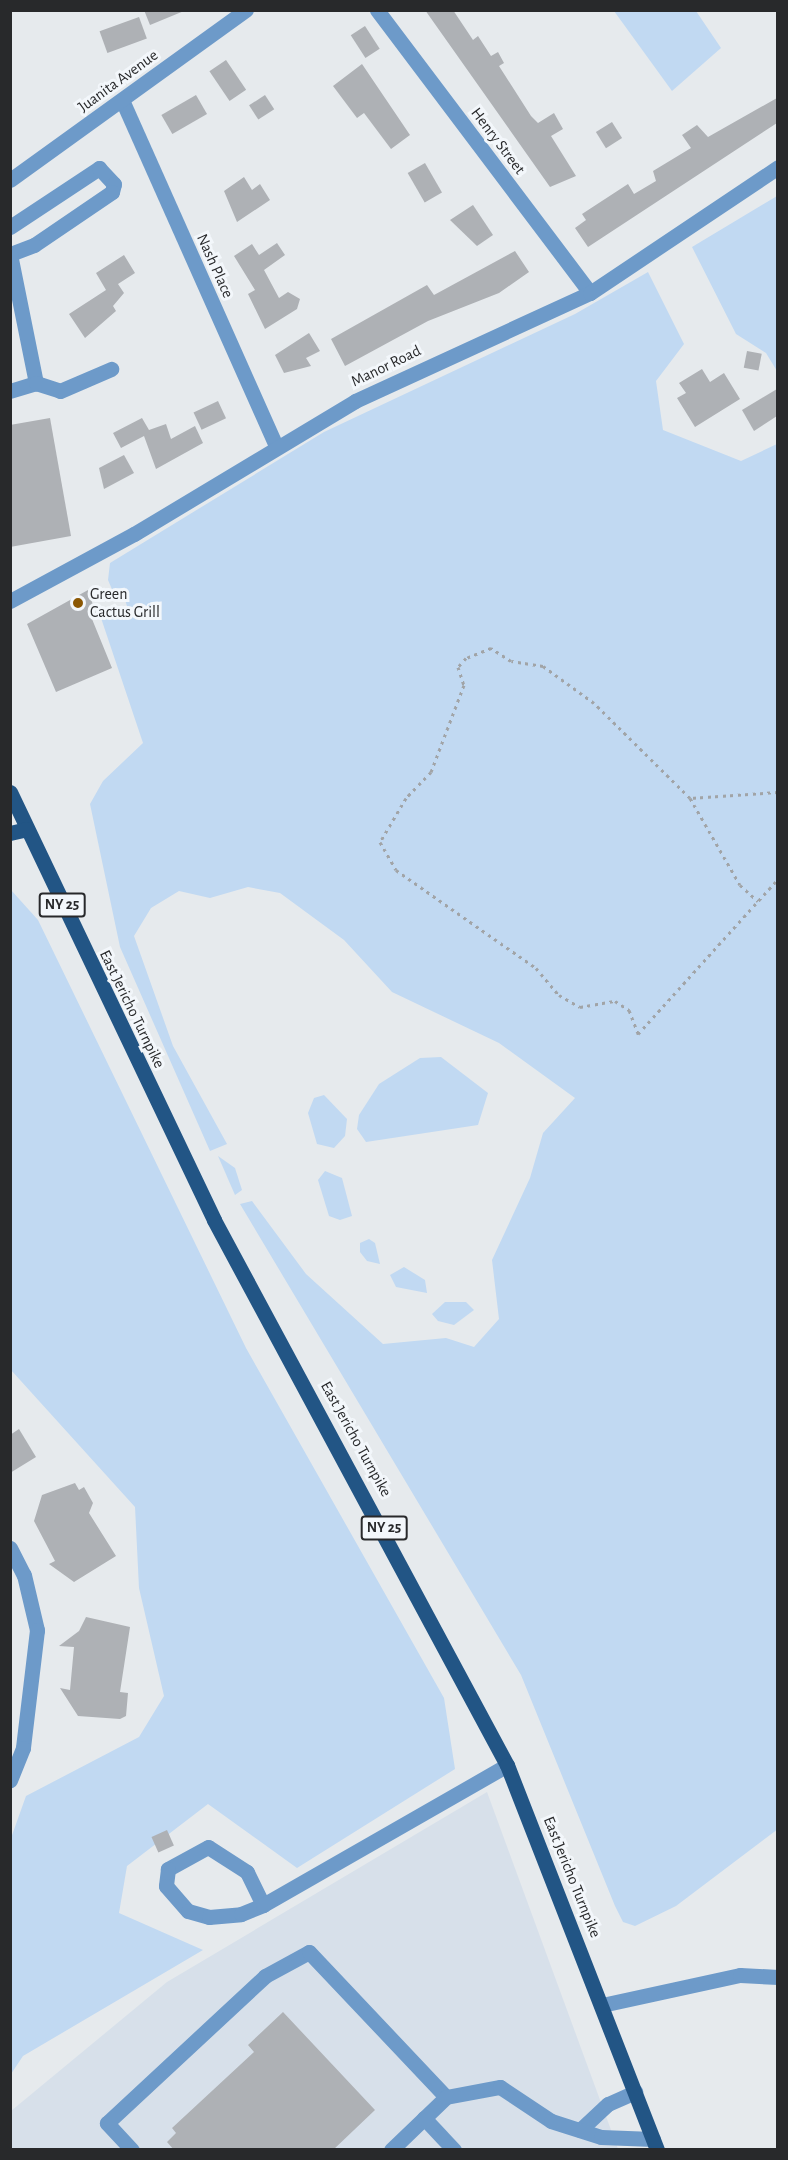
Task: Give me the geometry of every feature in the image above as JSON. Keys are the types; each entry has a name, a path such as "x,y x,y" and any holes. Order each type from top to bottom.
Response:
{"main road":[{"name":"East Jericho Turnpike","path":"10,792 214,1220 371,1504 507,1765 655,2144"},
{"path":"10,833 27,829"}],"street":[{"name":"Juanita Avenue","path":"10,180 246,10"},
{"name":"Henry Street","path":"377,10 590,293"},
{"name":"Nash Place","path":"122,100 276,446"},
{"name":"Manor Road","path":"10,601 134,534 276,446 434,362 590,293 777,167"},
{"path":"10,227 99,168 114,184 112,192 34,245 10,254 36,383"},
{"path":"10,390 36,383 60,391 111,369"},
{"path":"10,1548 24,1575 37,1630 22,1748 10,1780"},
{"path":"263,1905 247,1872 208,1847 168,1869 166,1886 188,1911 209,1917 263,1905 507,1765"},
{"path":"132,2150 107,2123 265,1976 309,1952 446,2097"},
{"path":"602,2005 740,1975 777,1977"},
{"path":"392,2150 446,2097 500,2087 551,2121 618,2139 655,2144"},
{"path":"579,2130 608,2104 635,2092"},
{"path":"424,2118 453,2150"}],"path":[{"path":"758,901 740,885 690,798 594,703 543,666 511,661 491,648 466,658 458,667 464,685 431,772 406,798 380,842 396,870 536,968 560,995 580,1006 615,1001 629,1010 638,1034 758,901 777,879"},
{"path":"690,798 777,792"}],"shaded area":[{"path":"614,11 696,11 721,48 672,91"},
{"path":"777,196 777,371 766,353 736,334 692,247"},
{"path":"648,272 684,344 656,381 663,430 741,461 777,444 778,1829 676,1906 635,1926 623,1922 615,1906 521,1675 240,1204 252,1201 306,1274 383,1344 446,1338 474,1347 499,1319 492,1260 530,1178 543,1133 575,1098 499,1043 392,992 344,940 280,893 248,887 210,898 179,891 151,908 134,936 173,1046 227,1144 210,1151 120,947 90,804 103,781 143,743 100,615 128,610 123,592 114,594 108,580 110,563 324,432 575,314"},
{"path":"11,890 38,920 246,1348 444,1698 455,1769 297,1868 208,1804 127,1866 119,1913 203,1950 23,2056 11,2074 11,1838 26,1796 139,1737 164,1696 139,1588 135,1507 11,1370"},
{"path":"441,1057 488,1093 478,1125 366,1142 357,1129 359,1115 379,1084 420,1058"},
{"path":"324,1095 347,1119 345,1136 334,1148 317,1144 308,1113 314,1098"},
{"path":"218,1156 235,1168 242,1190 235,1195"},
{"path":"325,1171 342,1178 352,1216 340,1220 329,1216 318,1180"},
{"path":"369,1239 375,1243 380,1264 367,1261 360,1252 360,1243"},
{"path":"404,1267 425,1280 427,1293 396,1287 390,1275"},
{"path":"445,1302 466,1302 474,1310 454,1325 438,1321 432,1314"},
{"path":"487,1792 618,2149 11,2150 11,2111 167,1982"}],"building":[{"path":"144,10 184,10 184,11 150,25"},
{"path":"425,10 453,10 473,40 478,36 491,56 498,52 504,63 499,66 531,116 538,123 554,113 563,129 551,136 576,176 550,187"},
{"path":"139,17 147,39 107,53 100,31"},
{"path":"365,26 380,49 365,58 351,35"},
{"path":"226,60 246,90 230,101 209,71"},
{"path":"362,64 410,135 391,149 364,113 357,118 333,86"},
{"path":"196,95 207,114 172,134 161,115"},
{"path":"265,95 274,109 258,120 249,105"},
{"path":"777,98 777,123 588,247 575,228 586,220 582,214 628,184 634,194 656,181 653,171 691,148 682,135 697,125 708,137"},
{"path":"612,122 622,138 606,148 596,132"},
{"path":"425,163 442,192 425,202 408,173"},
{"path":"244,177 252,190 260,184 270,200 237,222 224,191"},
{"path":"473,205 493,235 477,246 450,220"},
{"path":"277,243 285,255 264,270 279,298 288,292 300,299 297,309 265,329 248,294 255,290 234,256 252,244 259,255"},
{"path":"515,251 529,272 499,293 428,321 345,366 331,339 427,285 434,295"},
{"path":"124,255 135,273 118,284 124,293 113,306 116,311 85,338 69,314 106,290 96,273"},
{"path":"309,333 320,351 306,358 311,366 284,373 275,355"},
{"path":"747,351 762,354 758,371 744,368"},
{"path":"702,369 710,382 724,373 740,399 695,427 677,398 686,393 679,383"},
{"path":"777,389 777,416 754,431 742,410"},
{"path":"218,401 226,418 202,430 194,412"},
{"path":"50,418 71,536 10,547 10,425"},
{"path":"142,418 149,430 166,424 171,439 195,426 203,443 156,469 144,436 121,448 113,433"},
{"path":"124,455 134,473 104,489 99,468"},
{"path":"88,590 97,617 92,619 112,668 56,692 27,624"},
{"path":"19,1429 36,1457 10,1473 10,1435"},
{"path":"75,1483 79,1490 84,1487 93,1503 89,1513 116,1556 74,1582 49,1564 55,1561 34,1521 42,1495"},
{"path":"86,1617 130,1627 120,1692 128,1693 126,1716 120,1719 78,1716 60,1688 70,1690 74,1647 59,1646 79,1631"},
{"path":"167,1830 174,1846 158,1852 151,1837"},
{"path":"283,2012 375,2110 333,2150 174,2150 167,2142 176,2133 172,2128 254,2052 248,2045"}],"place":[{"name":"Green Cactus Grill","path":"78,603"}]}
